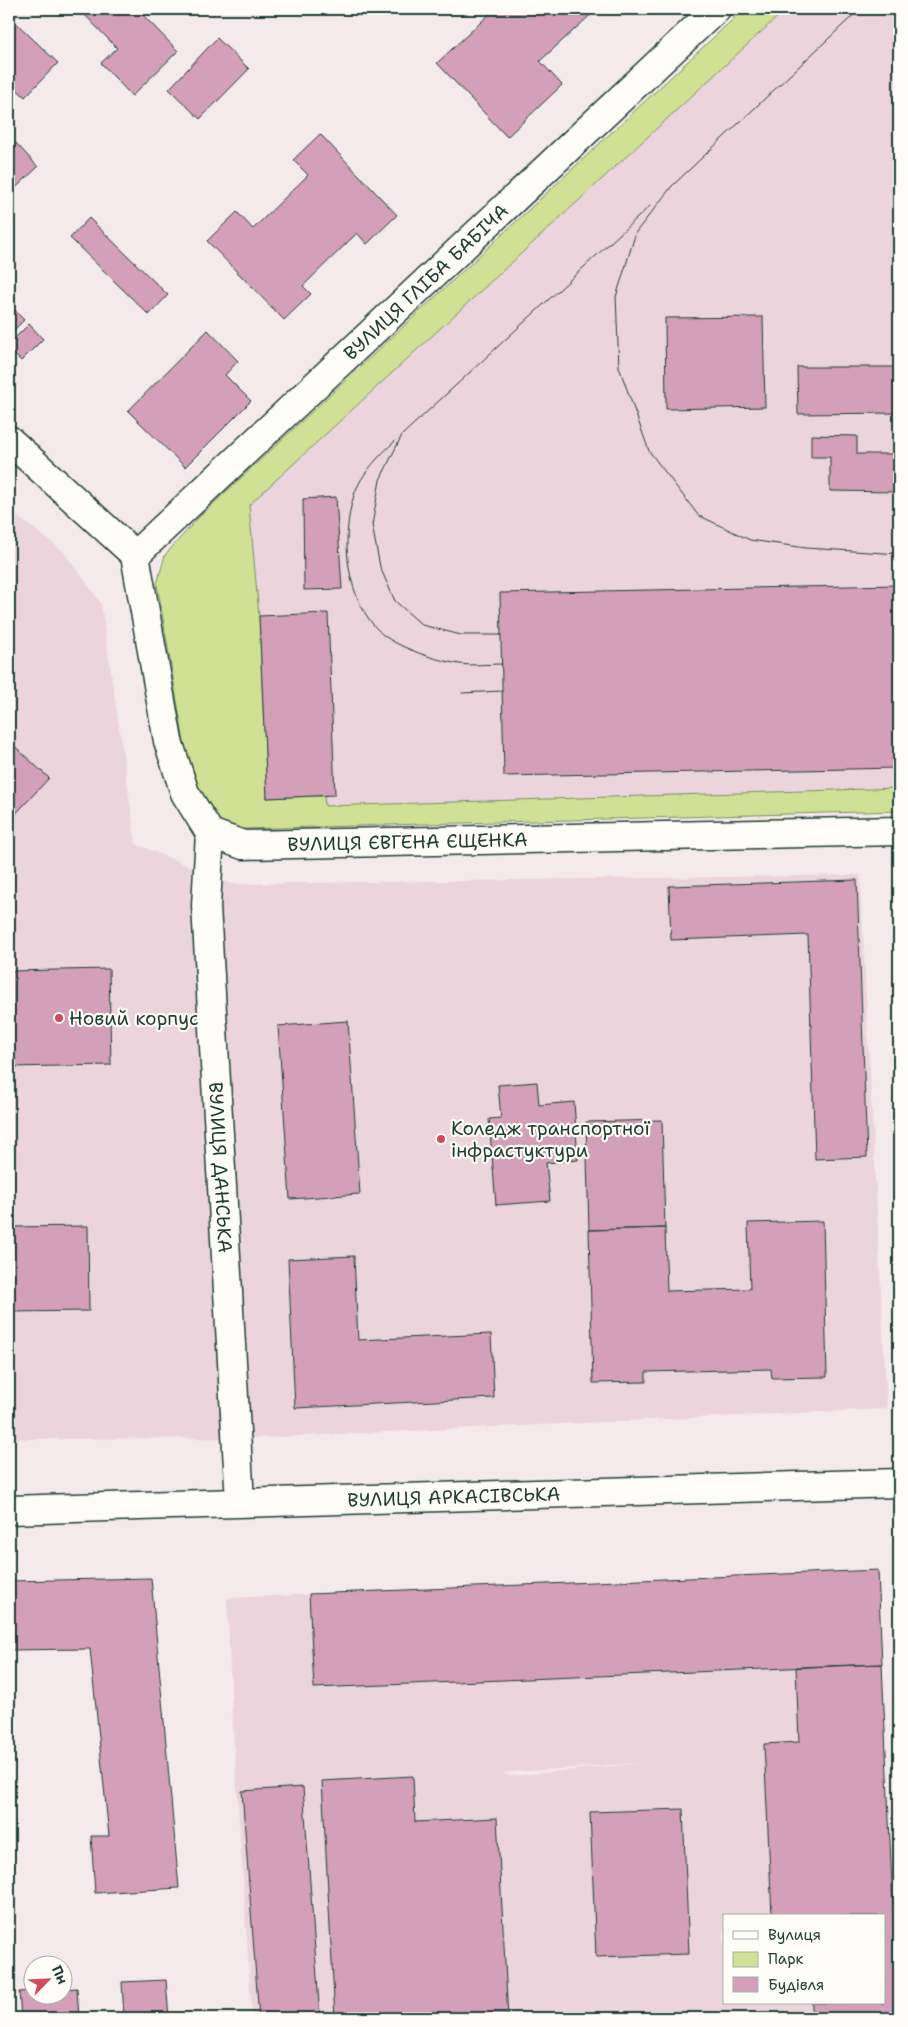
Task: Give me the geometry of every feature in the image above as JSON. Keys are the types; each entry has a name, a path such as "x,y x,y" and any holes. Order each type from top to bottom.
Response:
{"street":[{"name":"ВУЛИЦЯ ГЛІБА БАБІЧА","path":"135,555 716,9"},
{"path":"9,440 135,555 168,741 185,793 210,833"},
{"name":"ВУЛИЦЯ ЄВГЕНА ЄЩЕНКА","path":"210,833 243,845 899,831"},
{"name":"ВУЛИЦЯ ДАНСЬКА","path":"210,833 206,906 240,1502"},
{"name":"ВУЛИЦЯ АРКАСІВСЬКА","path":"9,1510 899,1484"}],"shaded area":[{"path":"786,9 899,9 899,788 325,806 324,796 267,798 259,616 249,505"},
{"name":"Коледж транспортної інфрастуктури","path":"9,510 63,551 101,603 136,844 232,884 860,875 887,1409 258,1438 9,1439"},
{"path":"878,1570 898,2018 252,2018 232,1712 227,1598","holes":["654,1762 510,1776 503,1773"]}],"green space":[{"path":"744,9 786,9 249,505 259,616 267,798 324,796 325,806 899,788 899,811 243,829 215,819 192,788 157,584 165,555 198,518"}],"building":[{"path":"79,9 137,9 178,51 132,96 101,63 117,48"},
{"path":"495,9 597,9 540,61 562,85 507,137 437,63"},
{"path":"13,20 58,63 25,97 9,82 9,24"},
{"path":"217,38 249,69 200,119 169,89"},
{"path":"320,134 397,215 367,244 357,233 303,286 311,294 284,320 207,241 237,212 253,229 308,175 293,160"},
{"path":"16,143 38,167 9,194 9,149"},
{"path":"89,218 168,295 149,315 70,238"},
{"path":"9,306 24,320 9,335"},
{"path":"763,317 765,407 666,409 665,318"},
{"path":"29,324 43,339 21,361 9,349 9,344"},
{"path":"208,330 238,361 225,375 251,401 185,467 128,411"},
{"path":"797,367 899,367 899,413 798,414"},
{"path":"811,435 857,436 857,454 899,454 899,492 830,491 830,457 811,457"},
{"path":"336,497 342,589 304,590 303,499"},
{"path":"899,585 899,768 504,776 500,593"},
{"path":"328,613 335,795 267,798 259,616"},
{"path":"9,741 49,778 9,821"},
{"path":"857,880 867,1157 815,1159 808,935 671,940 669,886"},
{"name":"Новий корпус","path":"109,969 111,1065 9,1067 9,971"},
{"path":"348,1021 360,1194 290,1199 278,1026"},
{"path":"537,1082 539,1105 574,1102 578,1160 546,1163 550,1201 496,1205 489,1119 501,1118 498,1085"},
{"path":"662,1120 665,1228 589,1230 586,1122"},
{"path":"823,1221 827,1377 772,1378 771,1369 646,1372 646,1382 593,1383 589,1230 665,1228 667,1291 750,1289 748,1223"},
{"path":"88,1226 89,1311 9,1312 9,1227"},
{"path":"354,1256 358,1340 491,1334 494,1398 295,1408 288,1259"},
{"path":"878,1570 882,1664 314,1688 309,1594"},
{"path":"151,1578 179,1888 95,1893 91,1836 109,1836 90,1649 9,1650 9,1581"},
{"path":"882,1664 898,2018 812,2018 812,2004 886,2004 886,1914 772,1914 764,1744 799,1742 796,1667"},
{"path":"413,1776 415,1822 497,1818 508,2018 335,2018 322,1781"},
{"path":"303,1787 320,2018 259,2018 242,1791"},
{"path":"683,1809 689,1954 596,1957 590,1812"},
{"path":"166,1980 169,2018 124,2018 122,1982"},
{"path":"72,1988 77,1988 79,2018 21,2018 19,1992 22,1992 22,2004 72,2004"}],"tram line":[{"path":"860,9 672,186 636,232 616,297 619,367 649,451 698,515 750,540 806,548 899,554"},
{"path":"501,635 461,635 422,625 395,601 380,567 372,525 380,480 402,435 650,206"},
{"path":"395,441 377,459 361,480 354,495 350,513 347,531 349,569 360,605 382,634 408,649 430,657 460,664 502,664"},
{"path":"462,693 502,691"}],"place":[{"name":"Новий корпус","path":"59,1018"},
{"name":"Коледж транспортної інфрастуктури","path":"441,1139"}]}
